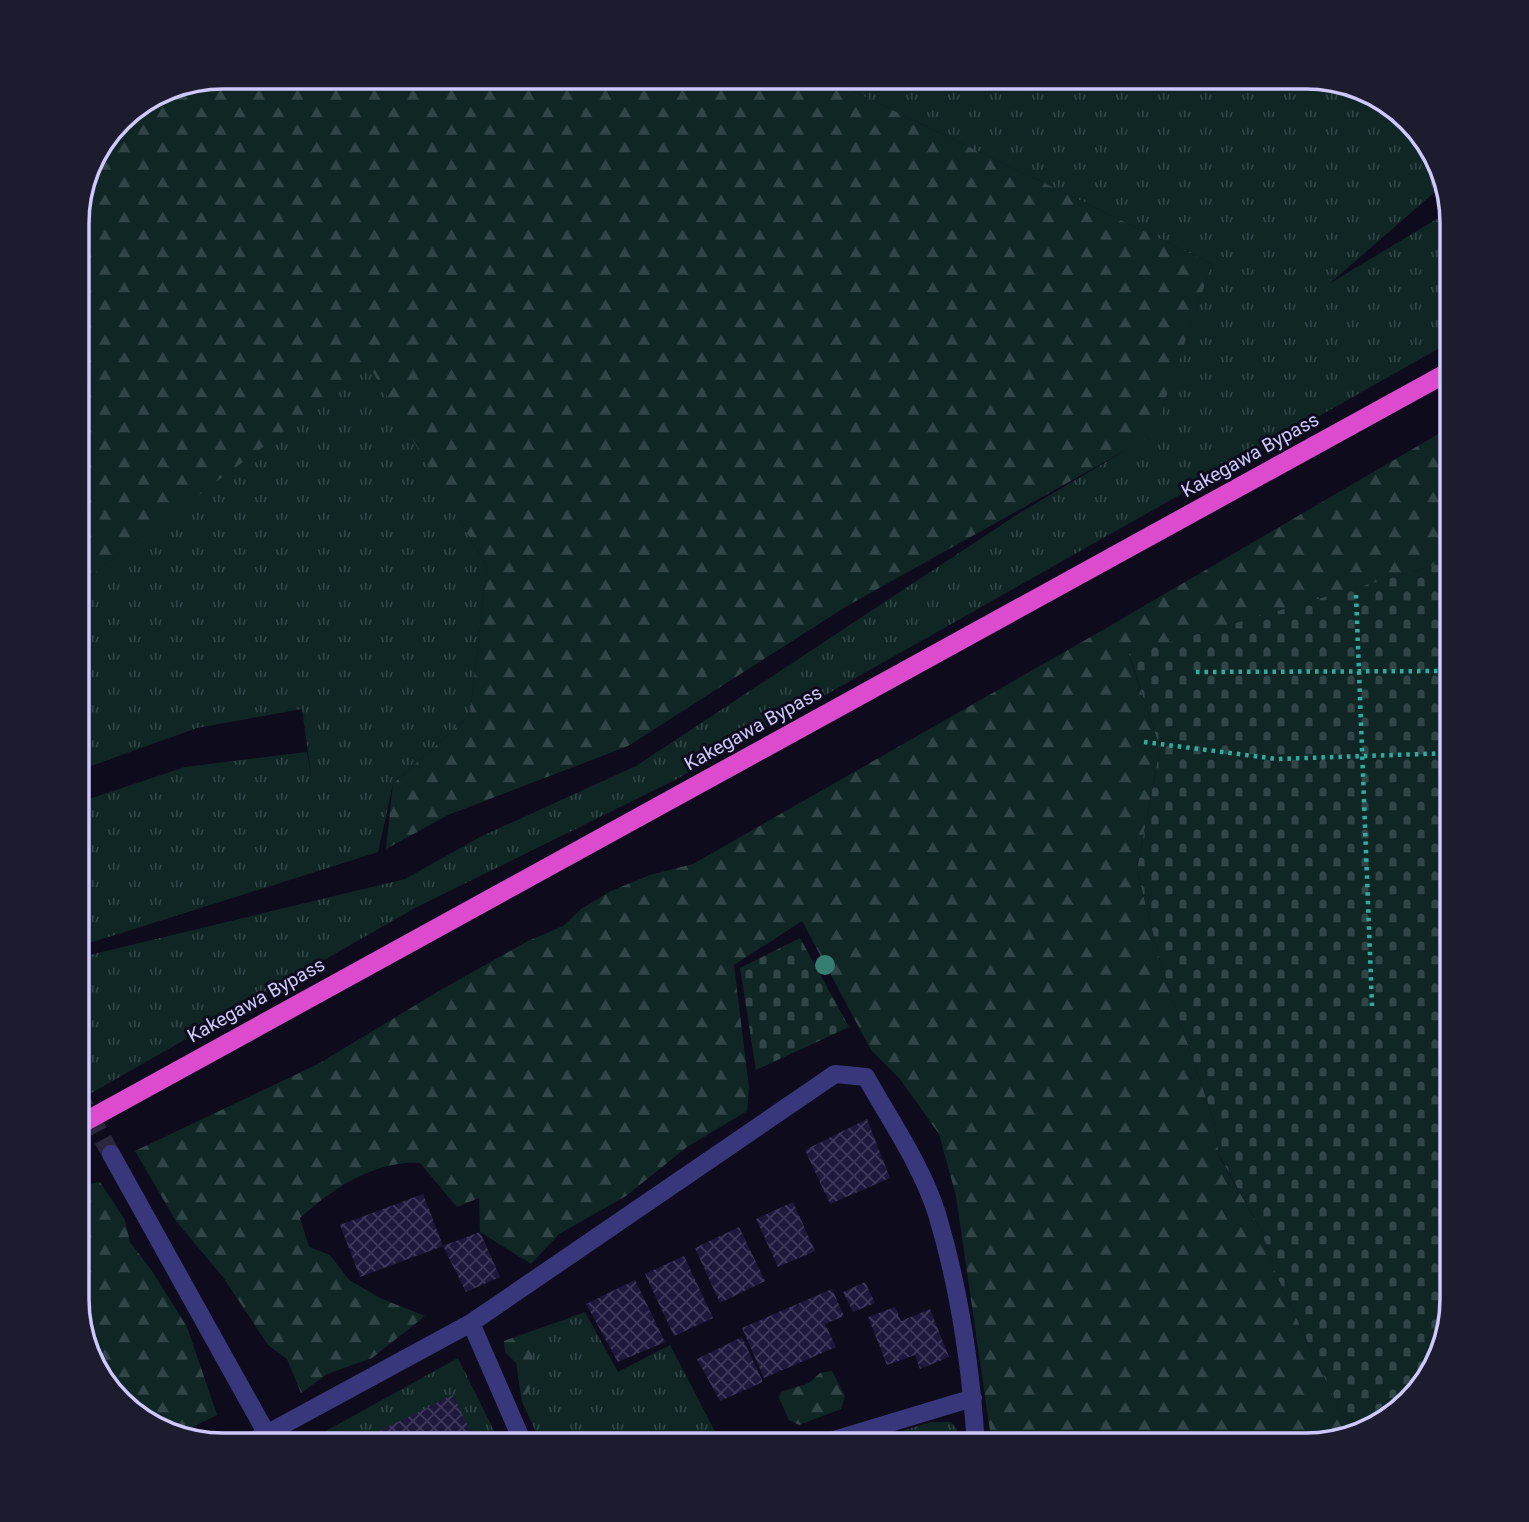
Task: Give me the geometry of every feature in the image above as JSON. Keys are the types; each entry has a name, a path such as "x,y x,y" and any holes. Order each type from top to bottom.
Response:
{"highway":[{"name":"Kakegawa Bypass","path":"89,1119 1440,377"}],"street":[{"path":"280,1433 471,1323 835,1074 866,1077 936,1212 951,1270 973,1398 975,1433"},
{"path":"111,1154 267,1433"},
{"path":"471,1323 519,1433"},
{"path":"857,1433 973,1398"}],"path":[{"path":"1356,595 1372,1006"},
{"path":"1196,672 1440,671"},
{"path":"1144,742 1277,759 1440,753"}],"green space":[{"path":"224,89 850,90 1212,264 1153,435 847,606 628,746 448,815 386,849 393,784 470,715 487,567 370,367 90,577 92,197 99,172 117,142 142,117 180,96"},
{"path":"850,90 1323,90 1365,103 1387,117 1406,135 1426,164 1436,191 1329,284 1439,217 1440,348 675,780 415,908 89,1094 89,955 405,879 480,837 636,766 1018,514 1153,434 1212,264"},
{"path":"370,366 487,567 470,715 393,784 378,852 89,943 89,799 185,767 307,752 312,781 302,709 197,728 89,767 90,576"},
{"path":"1440,433 1440,564 1129,655 1160,748 1137,870 1161,965 1214,1121 1219,1156 1261,1230 1276,1274 1343,1417 1358,1423 1332,1430 1305,1433 990,1433 956,1196 939,1134 900,1079 871,1050 802,921 734,965 749,1088 747,1111 687,1147 626,1196 559,1234 531,1264 480,1232 479,1198 457,1207 420,1163 387,1166 355,1178 300,1218 309,1247 330,1255 349,1280 382,1299 425,1316 372,1358 327,1374 301,1393 287,1359 268,1345 223,1277 176,1221 135,1151 318,1064 439,991 528,941 563,926 581,909 611,891 650,875 693,864 1108,627"},
{"path":"1440,563 1440,1298 1435,1333 1422,1366 1394,1399 1358,1423 1343,1417 1276,1274 1261,1230 1219,1155 1214,1121 1161,965 1137,870 1160,748 1129,654"},
{"path":"800,938 849,1027 756,1070 740,968"},
{"path":"100,1182 125,1220 130,1242 152,1271 187,1327 217,1415 190,1428 164,1419 142,1405 112,1373 96,1342 89,1298 89,1184"},
{"path":"585,1312 618,1372 670,1345 716,1433 536,1433 522,1402 529,1382 533,1349 541,1335 562,1321"},
{"path":"563,1320 539,1338 533,1348 531,1387 522,1402 516,1363 505,1352 504,1341"},
{"path":"458,1358 495,1433 326,1433"},
{"path":"832,1371 845,1396 841,1409 799,1425 789,1420 779,1398 781,1392 809,1383 820,1373"},
{"path":"931,1422 951,1422 960,1433 895,1433"}],"building":[{"path":"867,1119 890,1178 830,1204 805,1150"},
{"path":"423,1194 443,1246 360,1277 340,1225"},
{"path":"793,1202 815,1251 778,1267 756,1219"},
{"path":"739,1227 765,1281 720,1303 695,1248"},
{"path":"480,1232 500,1277 466,1292 443,1246"},
{"path":"684,1256 713,1318 674,1336 645,1274"},
{"path":"635,1280 665,1342 618,1362 586,1304"},
{"path":"865,1282 875,1303 853,1312 843,1292"},
{"path":"832,1289 844,1316 825,1324 836,1347 764,1378 742,1328"},
{"path":"895,1307 901,1321 930,1309 949,1357 920,1369 915,1355 887,1365 868,1317"},
{"path":"742,1337 763,1382 720,1401 697,1359"},
{"path":"453,1395 471,1433 375,1433"}],"tunnel":[{"path":"89,1114 111,1154"}]}
